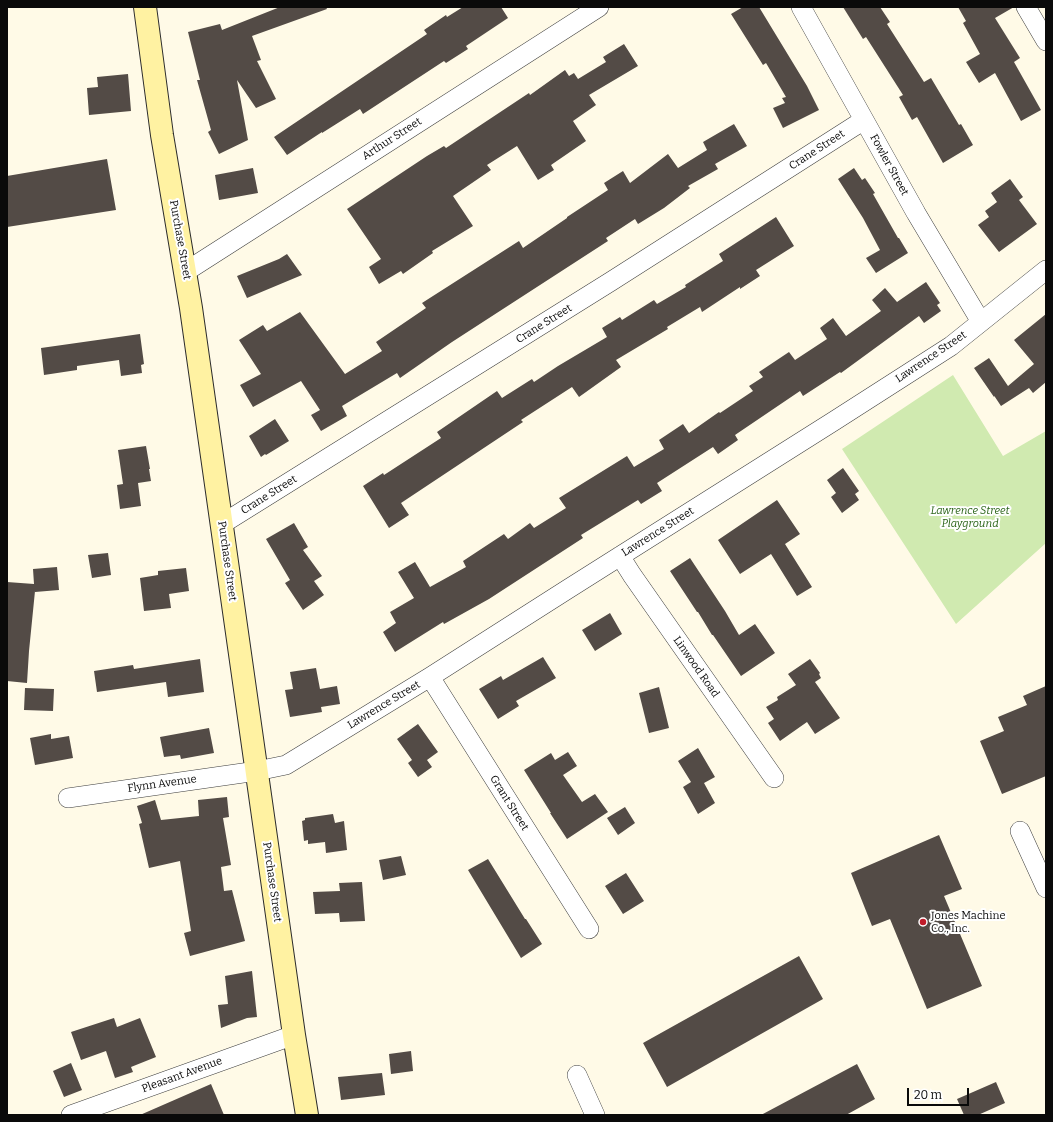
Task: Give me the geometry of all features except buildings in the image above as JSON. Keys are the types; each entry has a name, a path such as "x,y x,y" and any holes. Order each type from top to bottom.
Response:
{"street":[{"name":"Arthur Street","path":"185,272 599,7"},
{"name":"Fowler Street","path":"801,7 916,213 981,322"},
{"path":"1026,7 1046,41"},
{"name":"Purchase Street","path":"149,9 162,135 191,308 294,1035 307,1115"},
{"name":"Crane Street","path":"222,524 597,291 864,120"},
{"name":"Lawrence Street","path":"257,771 286,765 430,677 820,430 951,346 1046,270"},
{"name":"Linwood Road","path":"620,556 636,582 774,778"},
{"name":"Grant Street","path":"430,677 589,929"},
{"name":"Flynn Avenue","path":"68,798 257,771"},
{"path":"1020,832 1046,888"},
{"name":"Pleasant Avenue","path":"71,1115 294,1035"},
{"path":"577,1075 595,1115"}],"green space":[{"name":"Lawrence Street Playground","path":"953,375 1003,456 1046,431 1046,543 956,624 842,449"}],"place":[{"name":"Jones Machine Co., Inc.","path":"923,922"}]}
